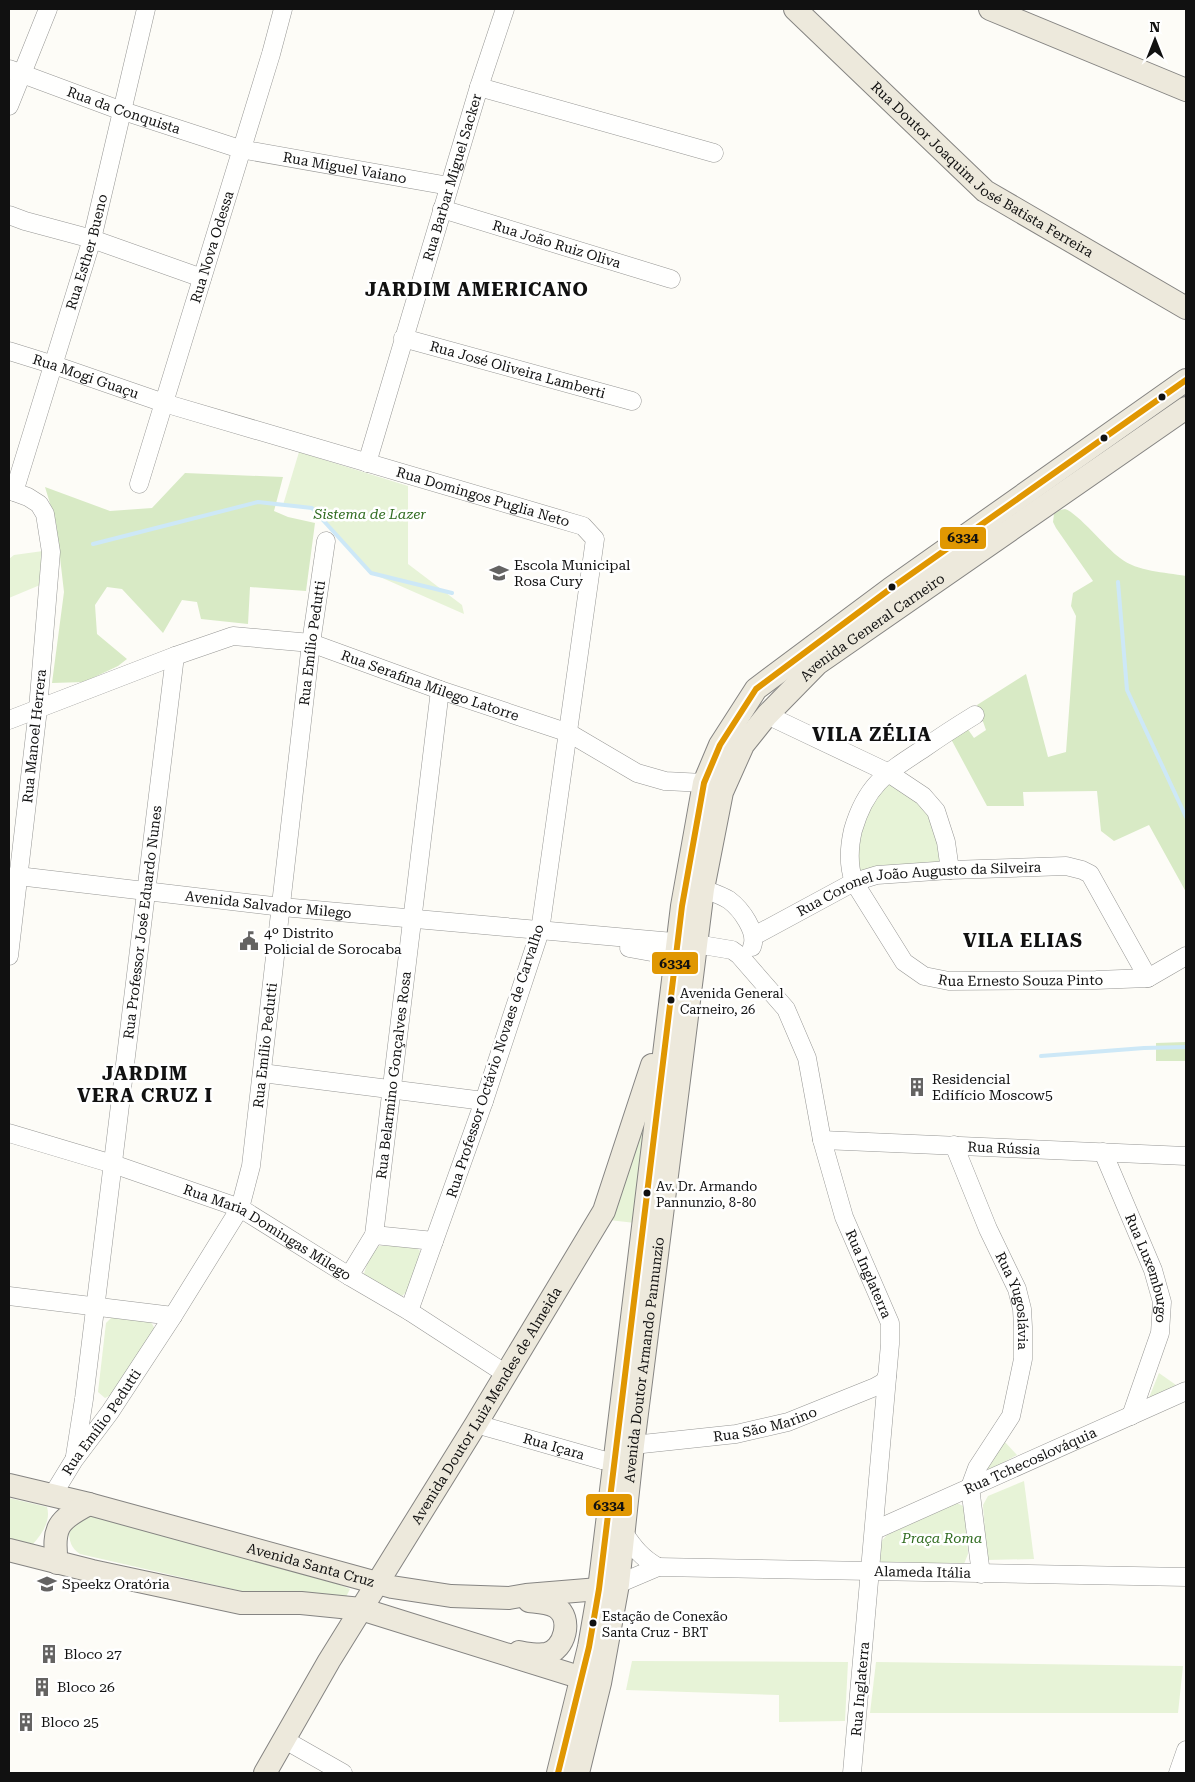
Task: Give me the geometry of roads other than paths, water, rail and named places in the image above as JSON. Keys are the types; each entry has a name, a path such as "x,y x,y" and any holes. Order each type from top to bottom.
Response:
{"main road":[{"name":"Rua Doutor Joaquim José Batista Ferreira","path":"795,9 985,191 1186,308"},
{"path":"990,9 1186,90"},
{"name":"Avenida General Carneiro","path":"683,950 687,873 704,783 720,745 756,689 890,589 1186,380"},
{"name":"Avenida General Carneiro","path":"683,950 703,889 722,792 743,746 767,715 817,664 1186,408"},
{"name":"Avenida Doutor Armando Pannunzio","path":"609,1586 624,1533 627,1454 667,1019 683,950"},
{"name":"Avenida Doutor Armando Pannunzio","path":"578,1773 591,1681 609,1586 627,1454 683,950"},
{"name":"Avenida Doutor Luiz Mendes de Almeida","path":"265,1773 329,1661 476,1424 604,1211 667,1019"},
{"name":"Avenida Santa Cruz","path":"9,1485 90,1504 378,1583 451,1596 508,1598 609,1586"},
{"path":"57,1563 55,1547 57,1528 71,1514 90,1504"},
{"path":"9,1550 57,1563 241,1603 301,1603 361,1609 591,1681"},
{"path":"400,1620 416,1621 523,1654 547,1654 555,1649 565,1633 566,1623 559,1609 549,1604 508,1598"},
{"path":"301,1603 330,1620 335,1626 329,1661"},
{"name":"Avenida Doutor Armando Pannunzio","path":"558,1773 591,1681"}],"street":[{"path":"9,106 15,72 48,9"},
{"name":"Rua Esther Bueno","path":"11,491 54,365 92,239 146,9"},
{"name":"Rua Nova Odessa","path":"139,484 240,149 271,54 282,9"},
{"name":"Rua Barbar Miguel Sacker","path":"367,463 479,86 505,9"},
{"name":"Rua da Conquista","path":"15,72 122,111 240,149"},
{"path":"479,86 714,153"},
{"name":"Rua Miguel Vaiano","path":"240,149 449,186"},
{"name":"Rua João Ruiz Oliva","path":"442,209 671,279"},
{"path":"9,215 92,239 202,278"},
{"name":"Rua José Oliveira Lamberti","path":"403,338 632,401"},
{"name":"Rua Mogi Guaçu","path":"9,351 164,403 367,463"},
{"name":"Rua Domingos Puglia Neto","path":"367,463 583,526 595,539"},
{"name":"Rua Manoel Herrera","path":"9,956 14,876 38,710 50,552 46,514 39,504 28,496 11,491"},
{"name":"Rua Professor Octávio Novaes de Carvalho","path":"409,1311 484,1101 540,931 595,539"},
{"name":"Rua Emílio Pedutti","path":"52,1496 74,1460 110,1412 173,1316 240,1208 251,1166 311,643 326,541"},
{"name":"Rua Serafina Milego Latorre","path":"9,720 175,656 233,636 311,643 440,690 569,733 637,773 665,781 704,783"},
{"name":"Rua Professor José Eduardo Nunes","path":"74,1460 96,1306 175,656"},
{"name":"Rua Belarmino Gonçalves Rosa","path":"349,1276 374,1235 440,690"},
{"path":"767,715 887,772 923,796 936,811 946,842 950,870"},
{"name":"Rua Ernesto Souza Pinto","path":"975,715 887,772 872,790 859,811 850,843 850,872 854,882 904,962 924,976 949,981 1096,980 1148,978 1186,956"},
{"name":"Rua Coronel João Augusto da Silveira","path":"754,936 854,882 877,875 950,870 1066,866 1090,874 1148,978"},
{"name":"Avenida Salvador Milego","path":"14,876 282,907 540,931 683,950"},
{"path":"703,889 727,899 737,907 754,936 754,944 745,961"},
{"name":"Rua Inglaterra","path":"683,950 732,950 745,961 786,1009 807,1058 822,1140 844,1217 890,1323 871,1571 852,1773"},
{"path":"262,1073 484,1101"},
{"name":"Rua Maria Domingas Milego","path":"9,1133 113,1164 240,1208 409,1311 506,1374"},
{"name":"Rua Rússia","path":"822,1140 1186,1156"},
{"name":"Rua Yugoslávia","path":"954,1145 988,1229 1017,1289 1022,1309 1023,1359 1011,1416 977,1468 970,1487 980,1574"},
{"name":"Rua Luxemburgo","path":"1103,1152 1153,1270 1162,1302 1160,1333 1131,1416"},
{"path":"374,1235 434,1241"},
{"path":"9,1296 173,1316"},
{"name":"Rua São Marino","path":"627,1454 736,1434 788,1422 875,1387 884,1382 887,1376"},
{"name":"Rua Tchecoslováquia","path":"874,1530 1186,1391"},
{"path":"84,1398 110,1412"},
{"name":"Rua Içara","path":"476,1424 602,1460 627,1454"},
{"path":"624,1533 639,1554 658,1568"},
{"name":"Alameda Itália","path":"609,1586 658,1568 1186,1577"},
{"path":"285,1740 343,1773"},
{"path":"1178,1773 1186,1750"}],"waterway":[{"path":"93,544 258,502 312,508 371,573 452,593"},
{"path":"1118,582 1127,690 1186,817"},
{"path":"1041,1056 1144,1048 1186,1047"}],"place":[{"name":"Escola Municipal Rosa Cury","path":"499,573"},
{"name":"4º Distrito Policial de Sorocaba","path":"249,941"},
{"name":"Avenida General Carneiro, 26","path":"671,1000"},
{"name":"Residencial Edifício Moscow5","path":"917,1087"},
{"name":"Av. Dr. Armando Pannunzio, 8-80","path":"647,1193"},
{"name":"Speekz Oratória","path":"47,1584"},
{"name":"Estação de Conexão Santa Cruz - BRT","path":"593,1623"},
{"name":"Bloco 27","path":"49,1654"},
{"name":"Bloco 26","path":"42,1687"},
{"name":"Bloco 25","path":"26,1722"}],"district":[{"name":"JARDIM AMERICANO","path":"477,289"},
{"name":"VILA ZÉLIA","path":"872,734"},
{"name":"VILA ELIAS","path":"1023,940"},
{"name":"JARDIM VERA CRUZ I","path":"145,1084"}],"park label":[{"name":"Sistema de Lazer","path":"370,514"},
{"name":"Praça Roma","path":"942,1538"}]}
